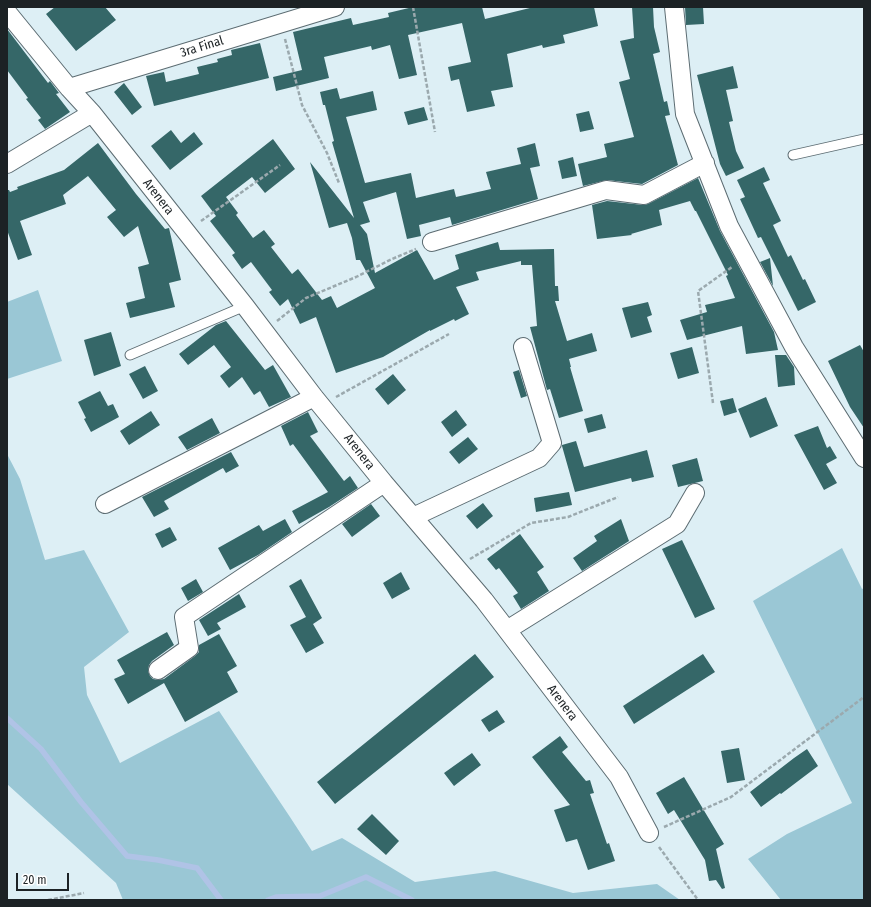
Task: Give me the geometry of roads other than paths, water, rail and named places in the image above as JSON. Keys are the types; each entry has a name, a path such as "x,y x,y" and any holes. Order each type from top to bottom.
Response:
{"street":[{"name":"3ra Final","path":"69,88 335,7"},
{"path":"674,7 686,114 729,226 794,347 864,458"},
{"name":"Arenera","path":"7,12 69,88 92,113 384,483 484,600 619,777 649,834"},
{"path":"7,164 92,113"},
{"path":"432,242 606,190 644,195 705,163"},
{"path":"413,517 539,458 552,443 523,347"},
{"path":"105,504 318,401"},
{"path":"158,670 189,648 184,617 384,483"},
{"path":"507,630 677,524 694,493"}],"lane":[{"path":"793,155 864,139"},
{"path":"130,355 245,306"}],"waterway":[{"path":"7,718 41,749 81,802 127,856 158,860 197,868 221,900"},
{"path":"268,900 276,897 320,896 366,877 412,900"}]}
